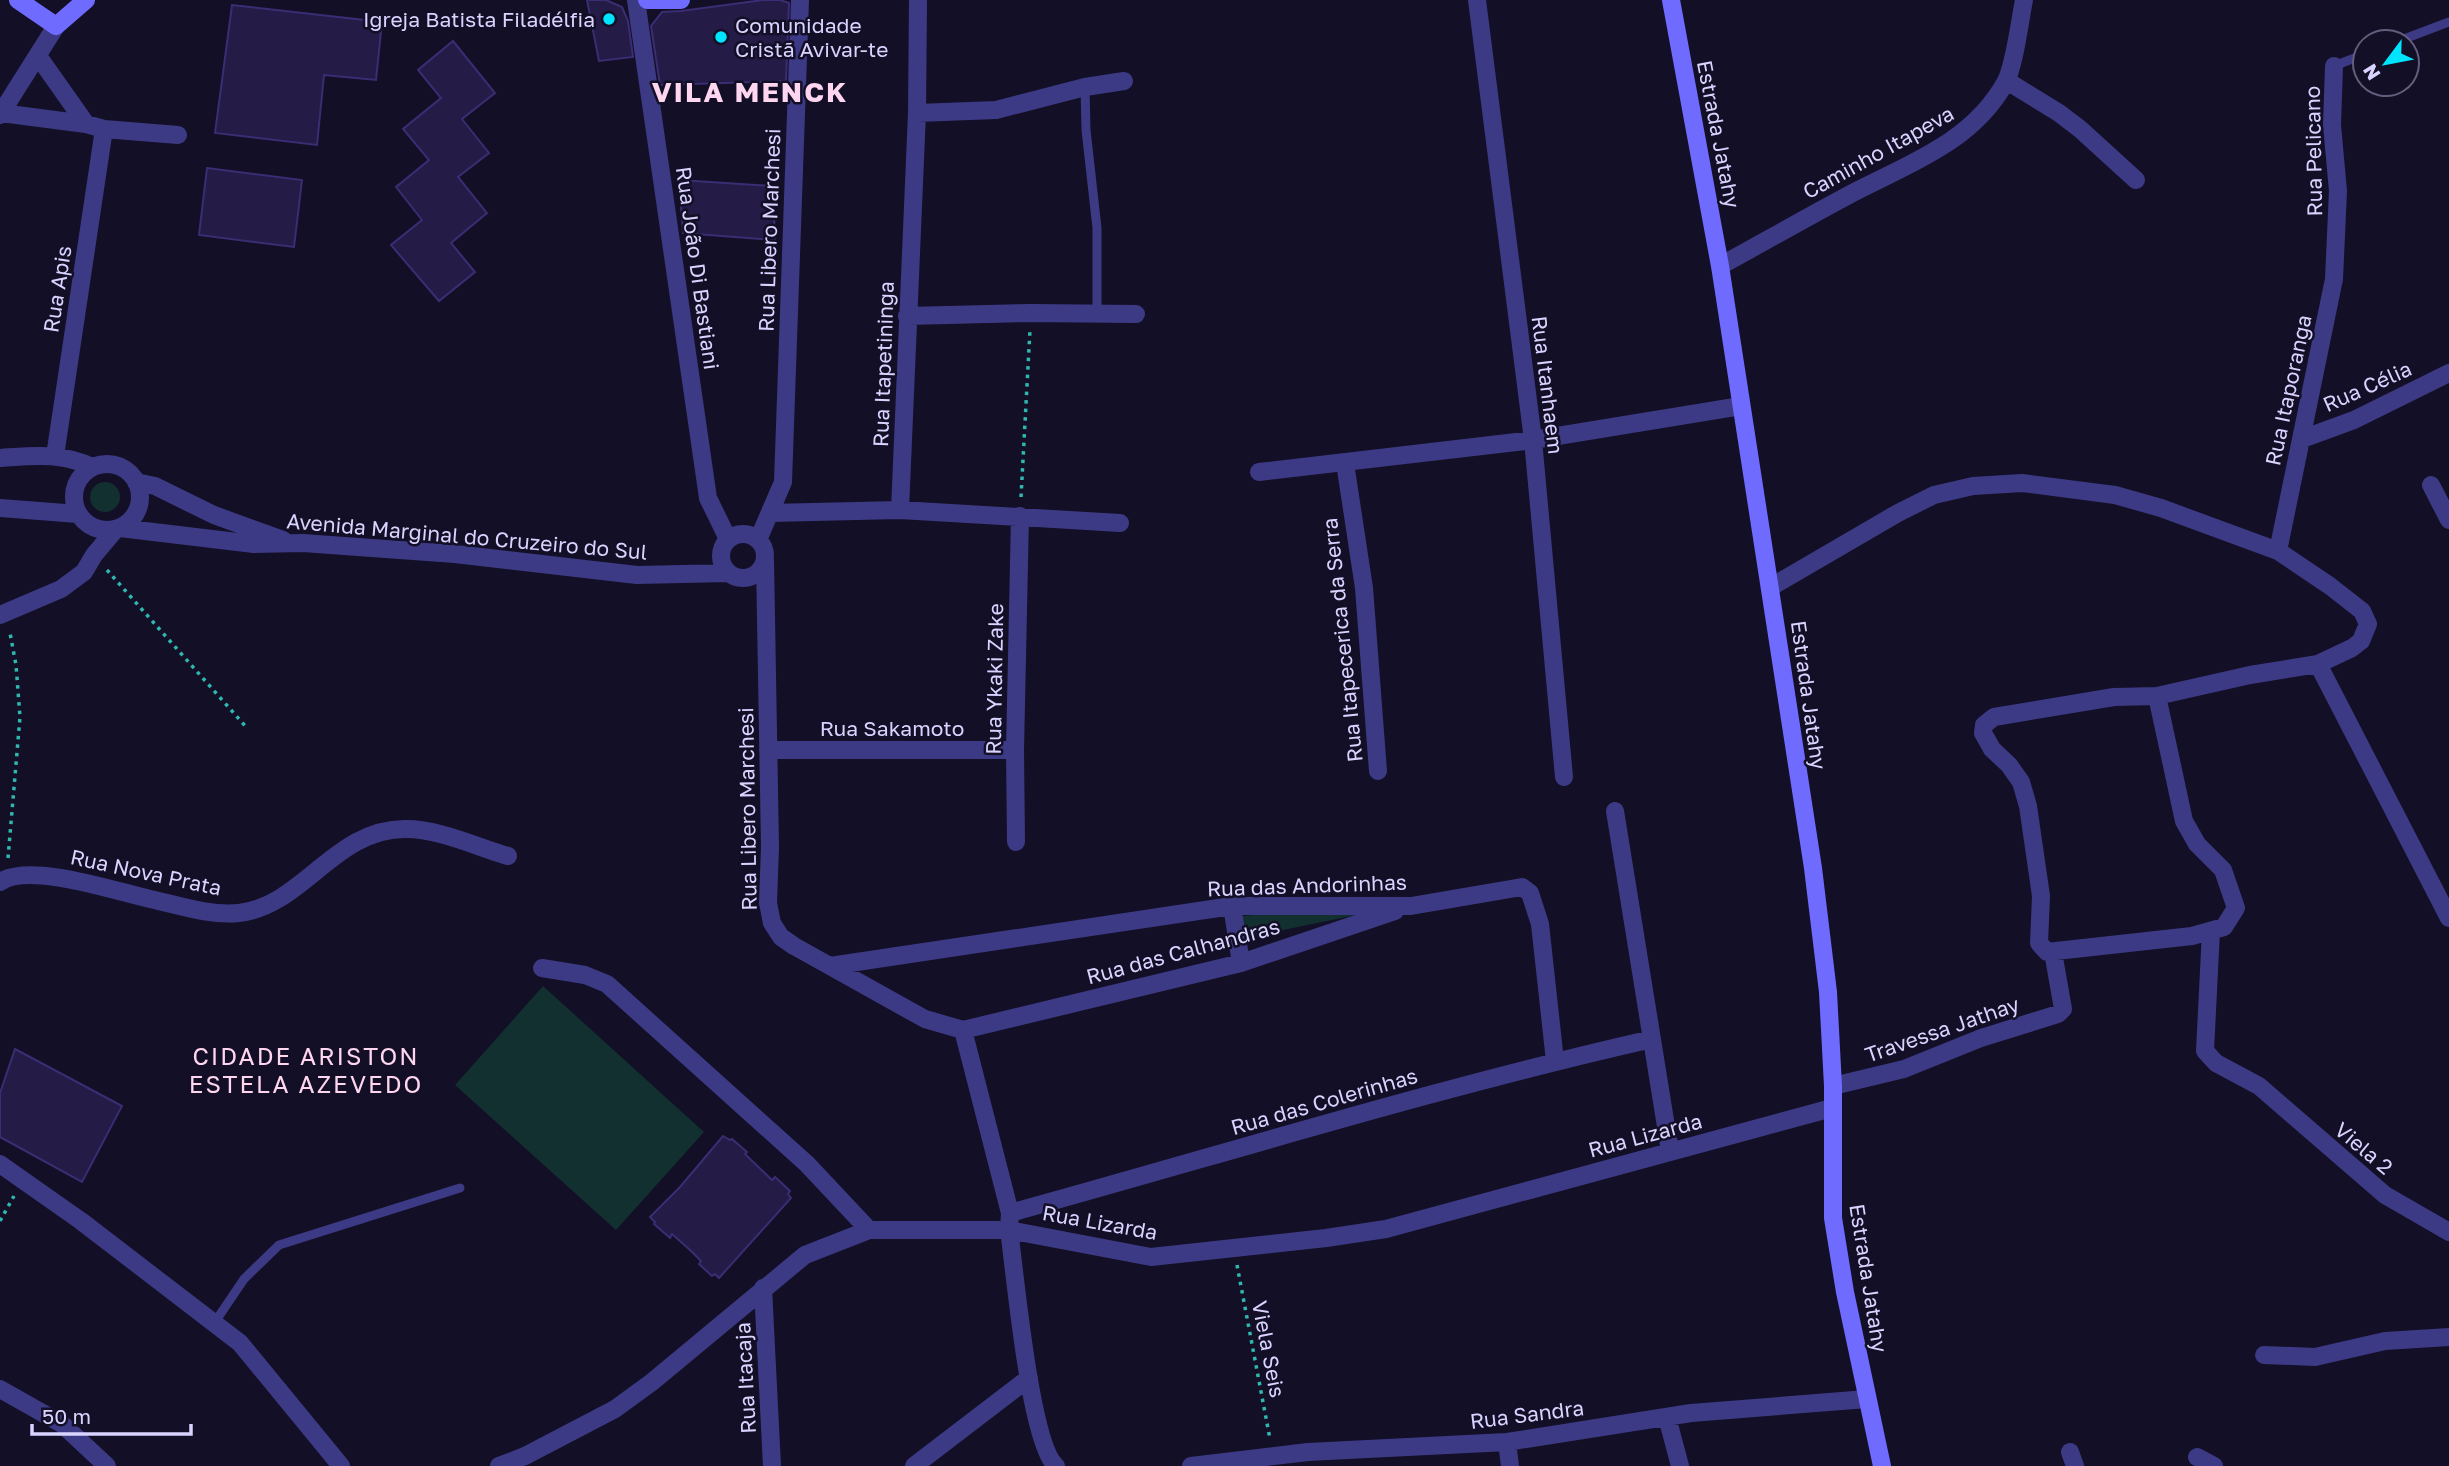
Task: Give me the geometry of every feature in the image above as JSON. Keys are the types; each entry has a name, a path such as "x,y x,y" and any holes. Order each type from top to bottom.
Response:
{"street":[{"path":"18,0 56,26"},
{"path":"86,0 56,26 1,114 86,124 104,129 178,135"},
{"name":"Rua João Di Bastiani","path":"636,0 708,498 728,539"},
{"path":"647,0 681,0"},
{"name":"Rua Libero Marchesi","path":"758,540 783,482 800,0"},
{"name":"Rua Itapetininga","path":"900,510 917,113 918,0"},
{"name":"Rua Itanhaem","path":"1477,0 1533,440 1564,777"},
{"name":"Estrada Jatahy","path":"1671,0 1720,266 1815,882 1828,992 1833,1086 1833,1218 1844,1292 1882,1466"},
{"name":"Caminho Itapeva","path":"1720,266 1965,133 1986,112 2007,81 2024,0"},
{"path":"38,56 86,124"},
{"name":"Rua Pelicano","path":"2334,66 2332,125 2338,191 2337,236"},
{"path":"917,113 996,110 1084,87 1124,81"},
{"path":"2007,81 2081,129 2136,180"},
{"name":"Rua Apis","path":"55,456 104,129"},
{"name":"Rua Itaporanga","path":"2278,551 2334,279 2337,236"},
{"path":"907,316 1136,314"},
{"name":"Rua Célia","path":"2302,439 2354,420 2449,373"},
{"path":"1259,472 1533,440 1741,406"},
{"path":"0,457 55,456 80,461 92,467"},
{"name":"Rua Itapecerica da Serra","path":"1345,463 1364,588 1378,771"},
{"path":"3,614 61,589 84,572 94,555 118,528 129,522 139,503 140,492 130,473 112,464 92,467 82,474 76,483 74,504 94,555"},
{"path":"136,482 155,486 214,515 289,542"},
{"path":"1771,587 1934,495 1996,483 2063,487 2115,495 2161,508 2278,551 2362,611 2368,624 2361,641 2318,664 2250,675 2157,696 2113,697 1994,717 1983,729 1983,733 1992,749 2009,765 2021,782 2028,806 2041,896 2039,943 2044,950 2053,952 2211,932 2224,927 2236,908 2223,870 2197,844 2184,821 2157,696"},
{"path":"2431,485 2449,520"},
{"path":"0,508 80,517 99,529 118,528"},
{"path":"770,513 900,510 1120,523"},
{"name":"Rua Ykaki Zake","path":"1016,842 1015,750 1020,516"},
{"name":"Avenida Marginal do Cruzeiro do Sul","path":"118,528 254,544 289,542 455,554 637,575 727,573"},
{"path":"740,534 758,540 765,553 765,560 759,572 747,579 733,577 727,573 720,560 720,552 728,539 740,534"},
{"name":"Rua Libero Marchesi","path":"765,560 768,902 772,923 781,937 830,967 925,1019 963,1030"},
{"path":"2318,664 2449,918"},
{"name":"Rua Sakamoto","path":"768,750 1015,750"},
{"path":"1615,811 1670,1152"},
{"name":"Rua Nova Prata","path":"3,880 55,875 116,892 215,913 239,912 262,908 281,899 344,849 377,832 407,829 450,837 508,856"},
{"name":"Rua das Andorinhas","path":"830,967 1232,906 1411,906 1521,887 1530,893 1540,924 1555,1061"},
{"path":"1232,906 1241,963"},
{"name":"Rua das Calhandras","path":"963,1030 1241,963 1411,906"},
{"name":"Viela 2","path":"2211,932 2205,1051 2216,1063 2259,1086 2385,1195 2449,1233"},
{"name":"Travessa Jathay","path":"1833,1086 1904,1069 1981,1038 2058,1014 2063,1009 2053,952"},
{"path":"542,968 585,975 607,984 807,1164 869,1230"},
{"path":"963,1030 1010,1221 1029,1378 1042,1442 1056,1466"},
{"name":"Rua das Colerinhas","path":"1010,1221 1173,1168 1331,1121 1555,1061 1652,1039"},
{"name":"Rua Lizarda","path":"499,1466 525,1456 615,1409 652,1382 805,1255 869,1230 1010,1221 1151,1257 1326,1238 1386,1228 1832,1108"},
{"path":"0,1164 240,1343 341,1466"},
{"name":"Rua Itacaja","path":"763,1288 772,1466"},
{"path":"2263,1355 2315,1357 2385,1341 2449,1337"},
{"path":"916,1465 1029,1378"},
{"path":"0,1389 62,1424 107,1466"},
{"name":"Rua Sandra","path":"1191,1466 1273,1455 1507,1442 1667,1417 1867,1399"},
{"path":"1667,1417 1680,1466"},
{"path":"1507,1442 1510,1466"},
{"path":"2197,1457 2214,1466"}],"lane":[{"path":"2421,33 2449,22"},
{"path":"2334,66 2351,59"},
{"path":"1084,87 1097,228 1097,313"},
{"path":"215,1322 244,1279 279,1245 460,1188"}],"path":[{"path":"1020,516 1031,313"},
{"path":"94,555 247,728"},
{"path":"3,614 16,665 20,717 3,880"},
{"path":"0,1221 23,1179"},
{"name":"Viela Seis","path":"1233,1248 1273,1455"}],"green space":[{"path":"105,482 116,486 120,497 116,508 105,512 94,508 90,497 94,486"},
{"path":"1400,906 1244,938 1240,916"},
{"path":"543,986 704,1132 616,1230 455,1085"}],"building":[{"name":"Igreja Batista Filadélfia","path":"587,0 606,0 622,7 628,21 633,57 599,61"},
{"name":"Comunidade Cristã Avivar-te","path":"763,0 789,3 786,81 660,85 651,26 662,12"},
{"path":"232,5 382,22 376,80 324,75 317,145 215,133"},
{"path":"453,41 495,93 462,119 489,153 458,177 487,213 451,243 475,272 439,301 391,245 422,220 396,187 429,160 403,129 441,98 418,70"},
{"path":"207,168 302,180 294,247 199,235"},
{"path":"679,180 773,186 775,240 683,233"},
{"path":"15,1049 122,1106 82,1182 0,1137 0,1093"},
{"path":"723,1136 732,1139 747,1152 745,1154 772,1180 775,1177 790,1191 788,1194 791,1198 719,1278 715,1274 712,1276 699,1264 701,1261 690,1250 672,1234 670,1238 650,1217 680,1187"}],"place":[{"name":"Igreja Batista Filadélfia","path":"609,19"},
{"name":"Comunidade Cristã Avivar-te","path":"721,37"}],"district":[{"name":"VILA MENCK","path":"750,91"},
{"name":"CIDADE ARISTON ESTELA AZEVEDO","path":"306,1069"}]}
